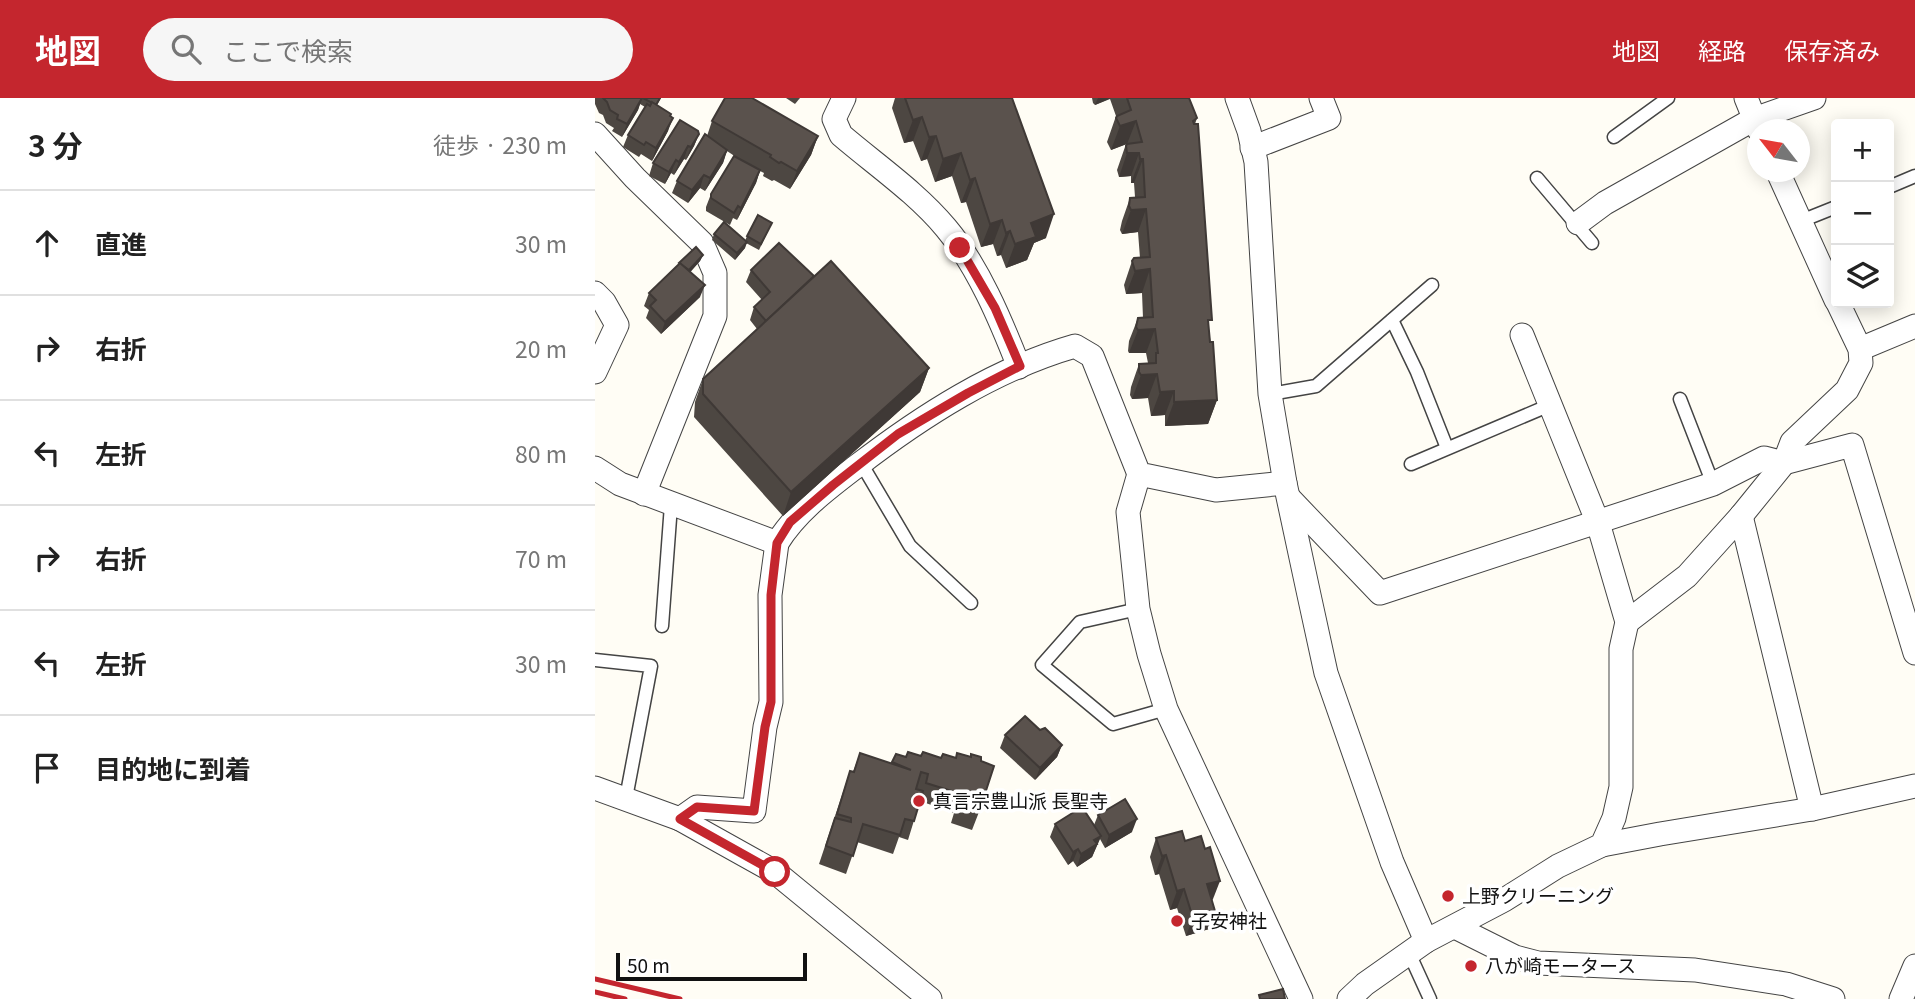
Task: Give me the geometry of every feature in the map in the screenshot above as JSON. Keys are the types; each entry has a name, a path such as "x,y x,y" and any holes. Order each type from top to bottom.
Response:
{"street":[{"path":"845,98 834,119 841,135 925,206 947,229 995,308 1020,366"},
{"path":"1237,98 1252,148 1258,189 1270,394 1287,491 1326,673 1392,862 1417,947"},
{"path":"1252,148 1329,118 1321,98"},
{"path":"1578,223 1605,203 1753,116 1814,98"},
{"path":"595,134 635,178 702,243 715,273 715,316 644,494"},
{"path":"1783,182 1831,288"},
{"path":"595,293 604,302 617,325 595,372"},
{"path":"1627,622 1687,576 1784,463 1791,442 1847,390 1861,363 1860,349 1840,308"},
{"path":"1860,349 1915,326"},
{"path":"1522,335 1598,523 1627,622 1621,649 1621,787 1614,818 1602,845"},
{"path":"680,819 697,807 754,811 771,702 771,595 777,543 790,522 861,463 929,414 1020,366 1075,346 1092,356 1139,474 1128,512 1138,610 1166,709 1301,999"},
{"path":"1139,474 1216,490 1287,491 1380,593 1713,484 1764,458 1784,463 1852,445 1915,653"},
{"path":"595,468 620,484 644,494 777,543"},
{"path":"1741,516 1812,809"},
{"path":"1349,999 1365,984 1417,947 1504,900 1558,866 1602,845 1812,809 1915,786"},
{"path":"595,788 680,819 775,872 930,999"},
{"path":"1455,927 1515,957 1538,963 1695,970 1786,984 1833,999"},
{"path":"1901,999 1915,967"}],"lane":[{"path":"1614,138 1668,98"},
{"path":"1894,185 1915,176"},
{"path":"1537,178 1578,223 1592,243"},
{"path":"1801,222 1831,209"},
{"path":"1270,394 1316,386 1432,285"},
{"path":"1392,320 1417,372 1447,447"},
{"path":"1680,399 1713,484"},
{"path":"1411,464 1550,405"},
{"path":"861,463 910,546 971,603"},
{"path":"662,626 671,505"},
{"path":"1138,610 1080,621 1042,664 1113,724 1166,709"},
{"path":"595,660 651,666 626,798"},
{"path":"1417,947 1430,999"}],"building":[{"path":"603,98 642,98 627,124 617,119 618,115 610,110"},
{"path":"643,98 660,98 656,105"},
{"path":"725,98 752,98 818,136 797,171 779,163 770,157 771,155 712,121"},
{"path":"905,98 1012,98 1054,214 1031,223 1036,237 1015,244 1010,231 1006,233 1002,220 990,224 975,178 970,180 961,153 943,159 936,136 929,137 922,117 913,120"},
{"path":"1127,98 1189,98 1197,118 1193,121 1198,124 1212,320 1208,320 1210,342 1213,342 1217,400 1174,402 1174,391 1160,392 1157,374 1141,375 1139,372 1139,364 1156,363 1158,353 1155,329 1138,330 1136,327 1138,318 1153,317 1150,269 1135,271 1132,261 1134,258 1150,257 1146,209 1131,210 1129,206 1130,198 1145,197 1143,159 1140,159 1139,153 1127,153 1126,146 1142,142 1136,121 1120,126 1116,118 1131,110"},
{"path":"652,102 673,118 656,148 646,142 644,145 628,135 647,104 650,106"},
{"path":"680,120 699,134 669,172 653,163"},
{"path":"705,134 727,150 710,178 704,175 692,190 677,181"},
{"path":"734,156 760,170 741,208 738,206 734,213 711,198 711,194"},
{"path":"758,215 772,223 761,244 747,236"},
{"path":"724,222 747,242 737,253 714,234"},
{"path":"779,243 814,276 766,321 754,307 770,292 751,270"},
{"path":"696,247 703,255 689,270 679,263"},
{"path":"831,261 929,368 791,492 703,394 703,379"},
{"path":"680,263 705,285 665,322 650,306 656,300 649,293"},
{"path":"1025,716 1040,730 1045,728 1062,745 1040,768 1005,735"},
{"path":"908,752 921,756 923,752 941,758 943,754 956,758 957,753 971,757 971,754 994,766 979,812 958,805 961,794 926,783 928,774 921,772 916,789 923,791 914,821 905,819 900,835 863,824 853,856 826,846 835,818 851,822 851,818 837,814 850,771 854,772 860,753 911,770 892,762 896,754 906,757"},
{"path":"1125,799 1137,819 1109,835 1098,815"},
{"path":"1082,807 1101,836 1094,840 1097,844 1081,854 1078,849 1073,852 1055,824"},
{"path":"1182,831 1185,841 1201,836 1205,849 1210,847 1220,881 1207,884 1215,911 1193,918 1184,889 1177,891 1166,855 1162,856 1156,838"},
{"path":"1283,989 1285,999 1260,999 1259,995"}],"railway":[{"path":"595,979 680,999"},
{"path":"595,992 625,999"}],"place":[{"name":"真言宗豊山派 長聖寺","path":"919,801"},
{"name":"上野クリーニング","path":"1448,896"},
{"name":"子安神社","path":"1177,921"},
{"name":"八が崎モータース","path":"1471,966"}],"route":[{"path":"775,872 680,819 697,807 754,811 771,702 771,595 774,558 777,543 790,522 898,434 929,414 1020,366 995,308 960,248"}]}
